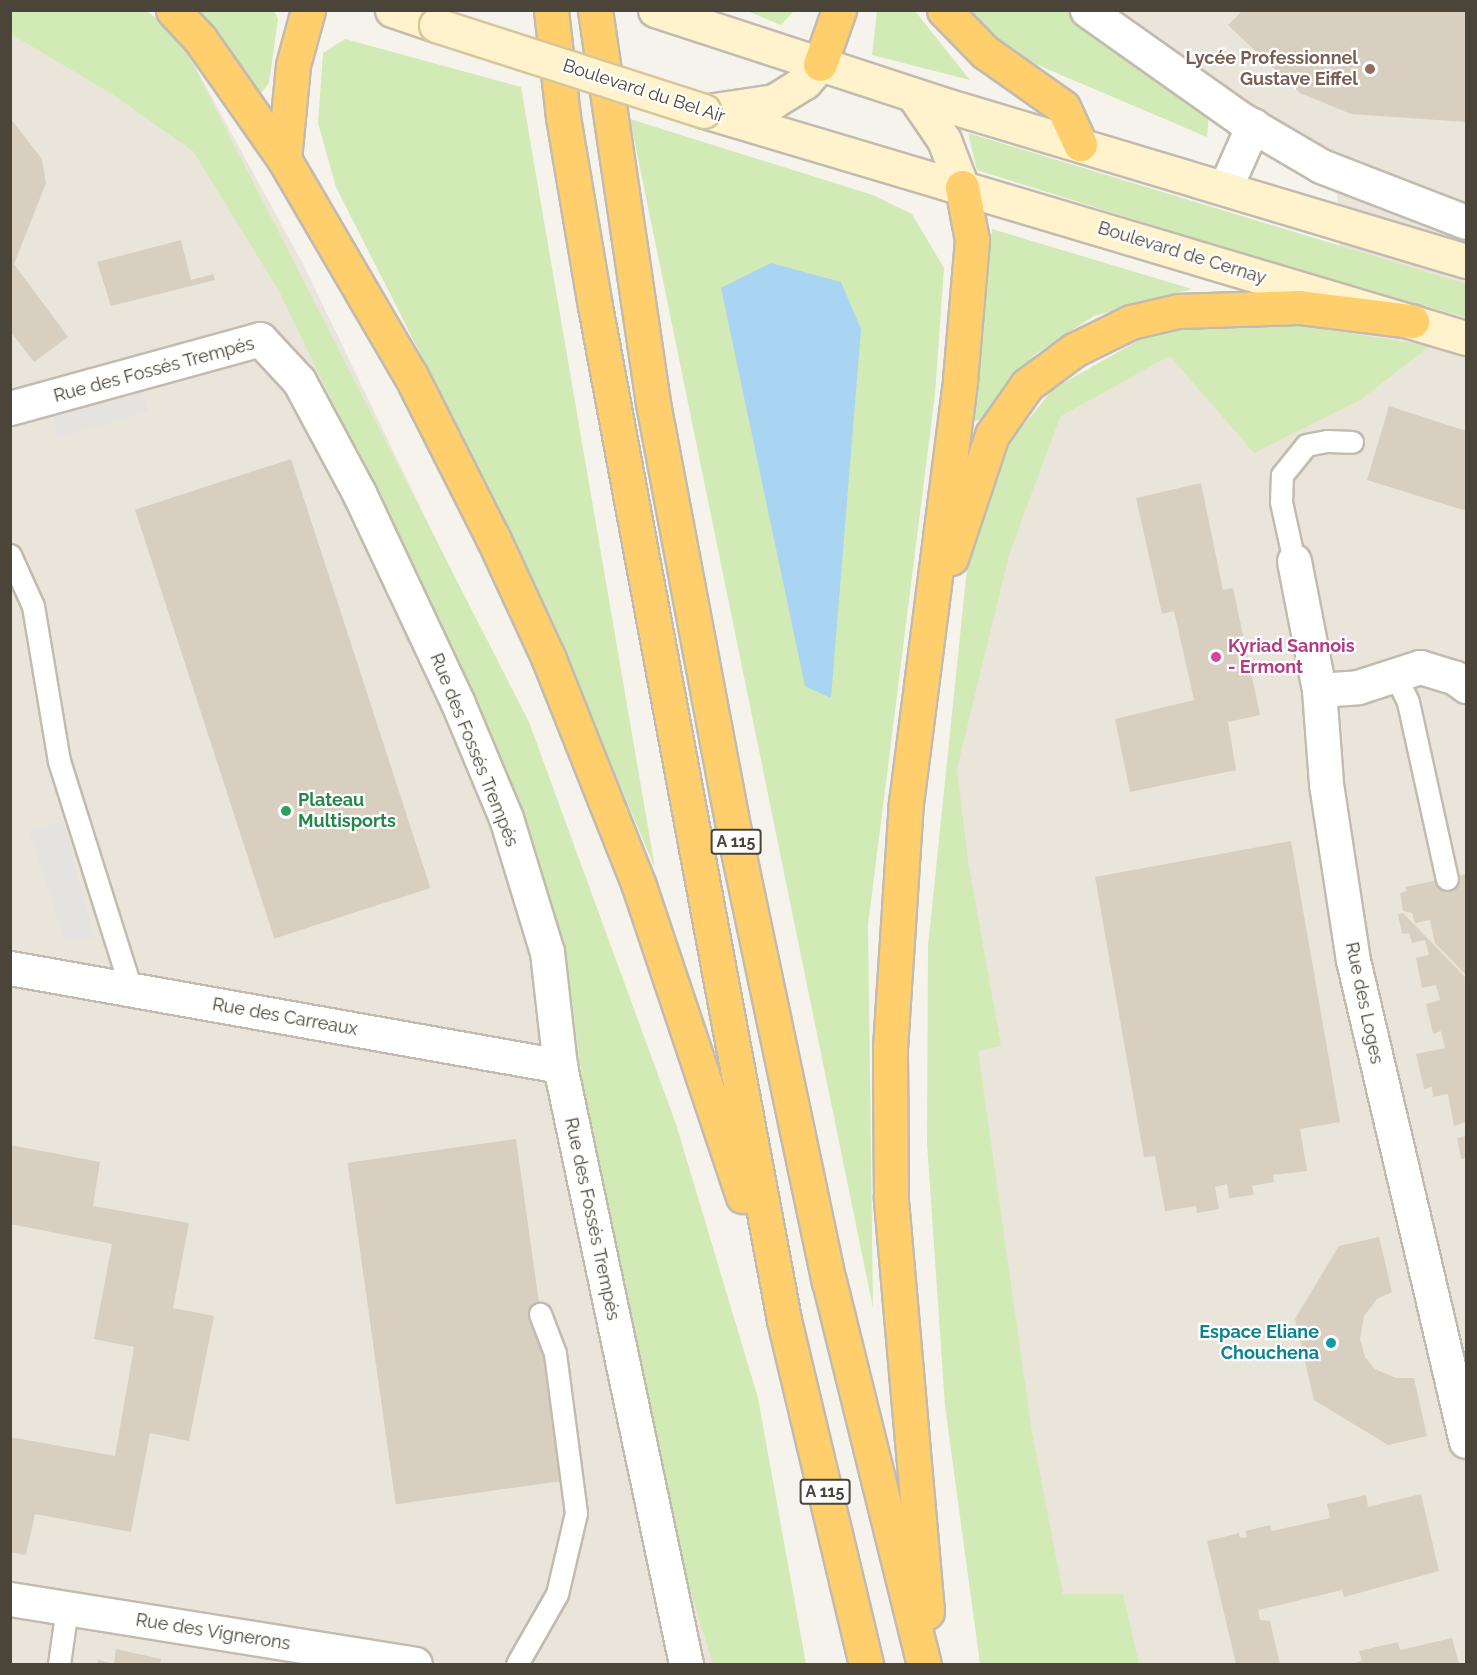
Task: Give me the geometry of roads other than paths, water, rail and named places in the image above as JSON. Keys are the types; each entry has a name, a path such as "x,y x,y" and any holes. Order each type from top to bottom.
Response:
{"highway":[{"path":"173,10 207,48 284,159 411,376 548,657 639,885 784,1320"},
{"path":"284,159 293,65 308,10"},
{"name":"A 115","path":"551,10 563,117 595,306 784,1320 866,1665"},
{"name":"A 115","path":"595,10 653,403 734,832 829,1281 924,1665"},
{"path":"820,64 839,10"},
{"path":"944,10 985,52 1064,107 1080,144"},
{"path":"932,1665 891,1197 890,1048 905,814 960,380 972,240 962,187"},
{"path":"926,639 993,435 1027,385 1074,350 1131,322 1178,311 1299,307 1412,321"}],"main road":[{"name":"Boulevard du Bel Air","path":"392,10 704,111 745,116 897,169"},
{"path":"655,10 914,96 1467,261"},
{"path":"745,116 791,93 820,64"},
{"path":"914,96 944,140 962,187"},
{"name":"Boulevard de Cernay","path":"897,169 1467,338"}],"street":[{"path":"1087,10 1253,125 1321,166 1467,222"},
{"path":"1225,188 1253,125"},
{"name":"Rue des Fossés Trempés","path":"10,408 261,339 299,381 359,493 457,701 506,819 547,952 560,1066 687,1665"},
{"name":"Rue des Loges","path":"1294,561 1319,690 1326,784 1353,960 1467,1441"},
{"path":"1319,690 1358,687 1394,673 1420,668 1467,686"},
{"name":"Rue des Carreaux","path":"10,969 560,1066"},
{"name":"Rue des Vignerons","path":"10,1599 415,1665"}],"lane":[{"path":"1294,561 1281,502 1282,475 1306,445 1327,441 1352,442"},
{"path":"10,555 33,606 59,761 131,989"},
{"path":"1394,673 1408,702 1447,879"},
{"path":"517,1665 557,1594 576,1513 555,1353 540,1314"},
{"path":"59,1665 67,1608"}],"water":[{"path":"771,263 841,282 861,329 831,698 805,686 721,288"}],"place":[{"name":"Lycée Professionnel Gustave Eiffel","path":"1370,69"},
{"name":"Kyriad Sannois - Ermont","path":"1216,657"},
{"name":"Plateau Multisports","path":"286,811"},
{"name":"Espace Eliane Chouchena","path":"1331,1343"}]}
